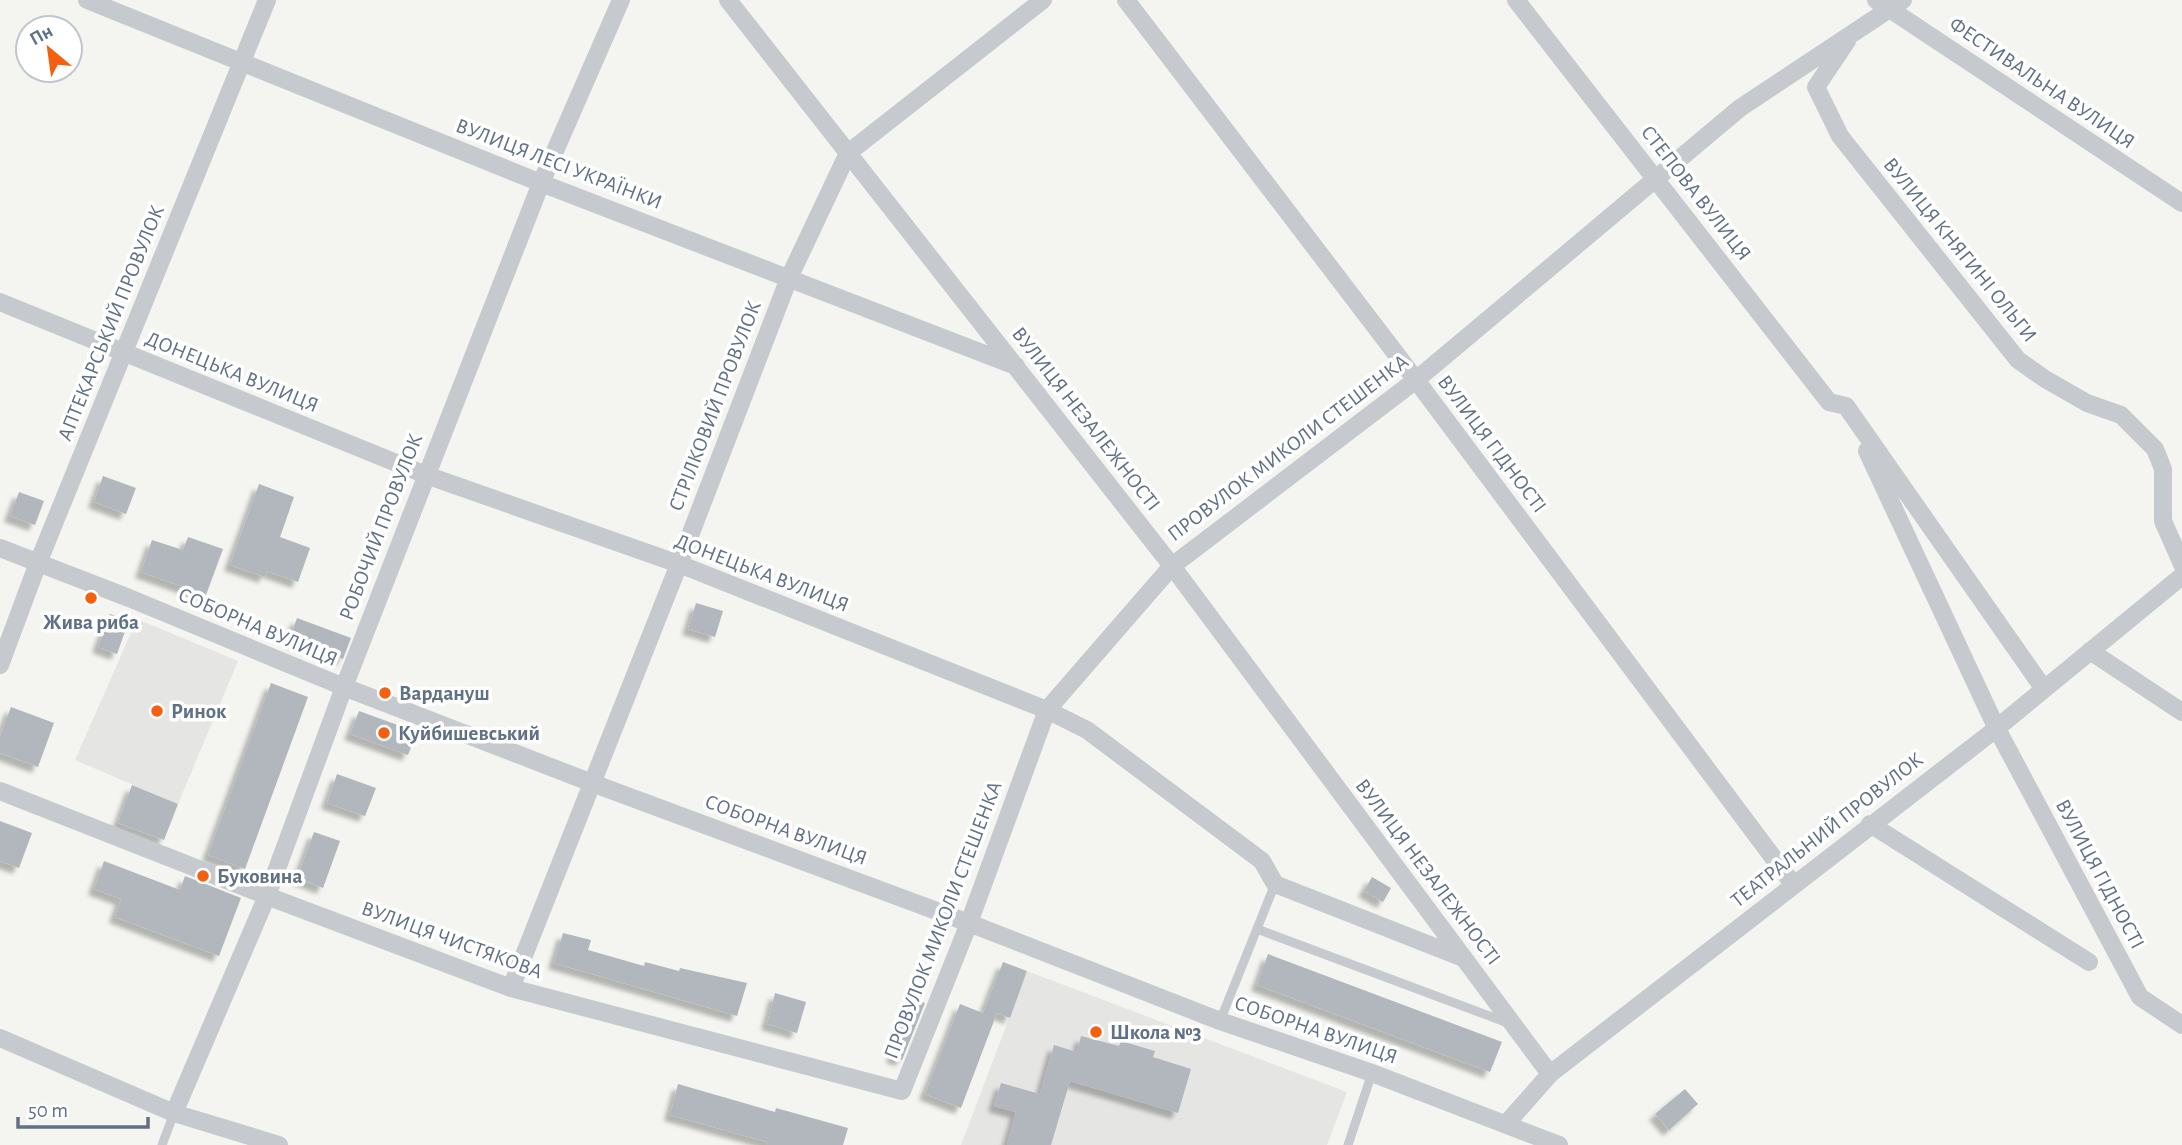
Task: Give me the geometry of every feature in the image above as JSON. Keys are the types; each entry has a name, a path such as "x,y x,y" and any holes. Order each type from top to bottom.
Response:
{"street":[{"name":"ВУЛИЦЯ ЛЕСІ УКРАЇНКИ","path":"87,0 541,183 1016,366"},
{"name":"АПТЕКАРСЬКИЙ ПРОВУЛОК","path":"0,665 38,563 267,0"},
{"name":"РОБОЧИЙ ПРОВУЛОК","path":"174,1113 267,896 344,687 541,183 621,0"},
{"name":"ВУЛИЦЯ НЕЗАЛЕЖНОСТІ","path":"728,0 1172,566 1550,1074"},
{"name":"СТРІЛКОВИЙ ПРОВУЛОК","path":"511,988 789,278 848,153 1042,0"},
{"name":"ВУЛИЦЯ ГІДНОСТІ","path":"1126,0 1416,380 1793,884"},
{"name":"СТЕПОВА ВУЛИЦЯ","path":"1516,0 1829,401 1846,406 2045,689"},
{"name":"ПРОВУЛОК МИКОЛИ СТЕШЕНКА","path":"902,1091 969,923 1047,710 1172,566 1416,380 1740,108 1852,34 1889,3"},
{"name":"ФЕСТИВАЛЬНА ВУЛИЦЯ","path":"1889,3 2182,203"},
{"name":"ВУЛИЦЯ КНЯГИНІ ОЛЬГИ","path":"1852,34 1816,87 1840,136 2018,360 2087,403 2121,415 2155,449 2163,469 2163,522 2182,564"},
{"name":"ДОНЕЦЬКА ВУЛИЦЯ","path":"0,302 426,475 679,564 1047,710 1087,730 1262,861 1275,884"},
{"path":"1846,406 1996,727"},
{"name":"СОБОРНА ВУЛИЦЯ","path":"0,548 344,687 592,783 969,923 1220,1021 1372,1073 1559,1145"},
{"name":"ТЕАТРАЛЬНИЙ ПРОВУЛОК","path":"1506,1124 1550,1074 2045,689 2182,576"},
{"path":"2090,651 2182,712"},
{"name":"ВУЛИЦЯ ГІДНОСТІ","path":"1996,727 2140,998 2182,1024"},
{"name":"ВУЛИЦЯ ЧИСТЯКОВА","path":"0,791 511,988 902,1091"},
{"path":"1870,824 2089,962"},
{"path":"1275,884 1463,958"},
{"path":"0,1038 174,1113 279,1145"}],"lane":[{"path":"1220,1021 1275,884"},
{"path":"1257,929 1513,1025"},
{"path":"1348,1145 1372,1073"},
{"path":"162,1145 174,1113"}],"shaded area":[{"name":"Ринок","path":"137,619 238,661 178,804 75,760"},
{"name":"Школа №3","path":"1027,971 1347,1092 1327,1145 961,1145"}],"building":[{"path":"103,476 136,488 126,514 94,502"},
{"path":"259,484 294,497 280,537 310,548 298,582 267,571 265,577 230,565"},
{"path":"19,492 44,501 35,525 10,516"},
{"path":"188,537 223,549 206,595 141,572 152,540 183,550"},
{"path":"696,603 723,611 715,637 688,629"},
{"path":"110,614 129,620 117,654 98,647"},
{"path":"297,618 351,638 343,659 289,640"},
{"path":"271,683 308,697 245,869 208,855"},
{"path":"11,707 54,723 38,767 0,753 0,736"},
{"name":"Куйбишевський","path":"359,711 417,732 408,755 350,734"},
{"path":"337,774 376,788 365,816 327,803"},
{"path":"132,785 178,804 164,840 118,823"},
{"path":"0,821 32,833 19,868 0,861"},
{"path":"314,832 340,841 323,888 297,878"},
{"path":"104,861 180,890 185,876 241,898 219,956 115,917 121,899 94,889"},
{"path":"1372,877 1391,888 1383,902 1364,891"},
{"path":"563,933 591,940 588,950 644,966 645,962 747,983 737,1016 554,963"},
{"path":"1268,954 1502,1042 1490,1072 1257,985"},
{"path":"1003,962 1027,971 1010,1018 997,1013 961,1108 925,1094 960,1004 983,1013"},
{"path":"775,993 806,1002 797,1033 767,1024"},
{"path":"914,999 925,1003 902,1060 892,1057"},
{"path":"1081,1036 1119,1046 1121,1041 1155,1051 1153,1057 1191,1069 1178,1113 1070,1081 1051,1145 1007,1145 1016,1112 994,1106 1001,1083 1040,1094 1054,1045 1077,1052"},
{"path":"678,1084 775,1112 776,1108 848,1128 843,1145 766,1145 767,1142 670,1115"},
{"path":"1685,1089 1698,1104 1669,1130 1655,1114"}],"place":[{"name":"Жива риба","path":"91,598"},
{"name":"Вардануш","path":"385,693"},
{"name":"Ринок","path":"157,711"},
{"name":"Куйбишевський","path":"384,733"},
{"name":"Буковина","path":"203,876"},
{"name":"Школа №3","path":"1096,1032"}]}
